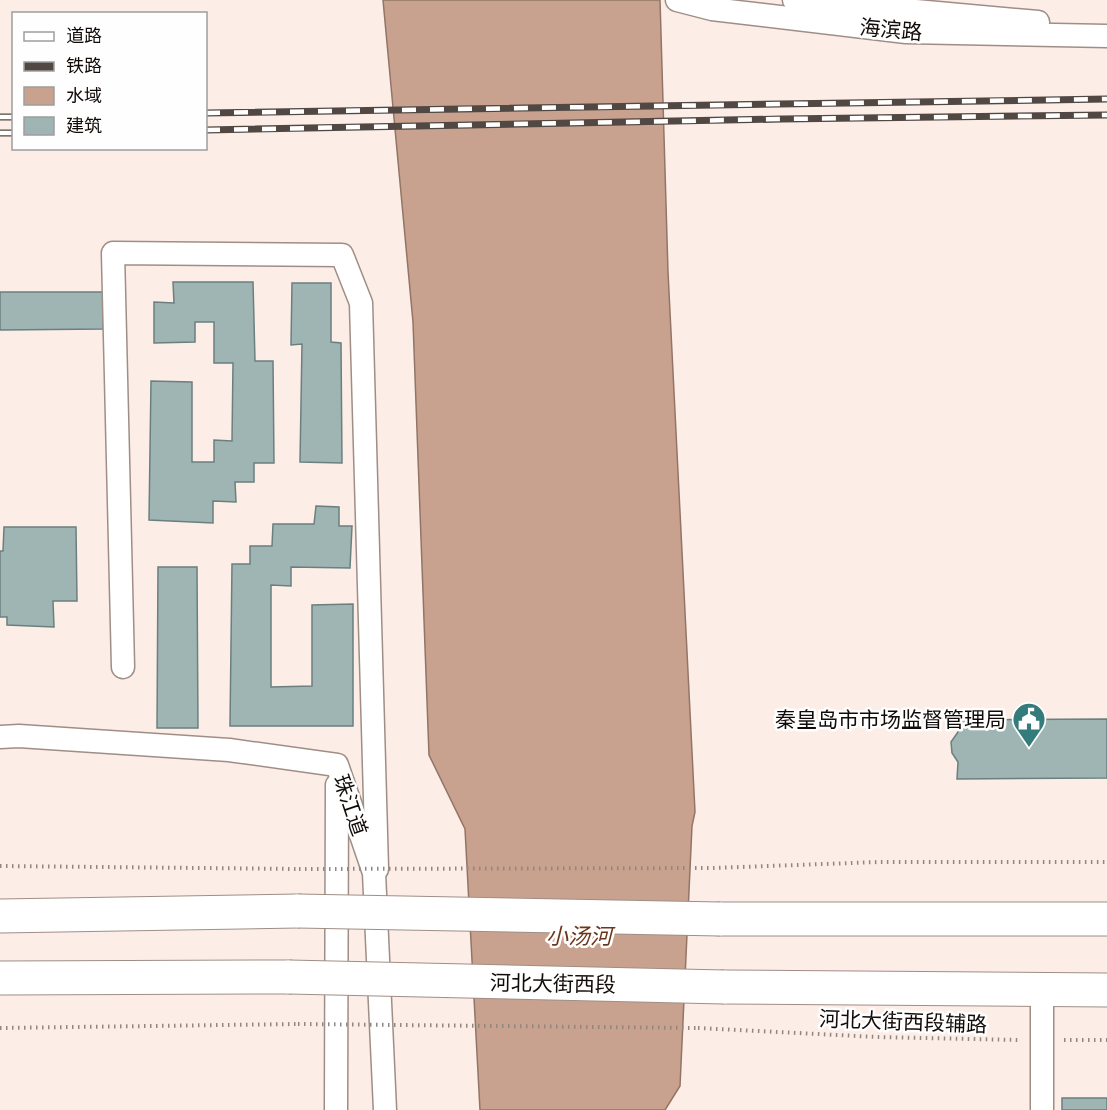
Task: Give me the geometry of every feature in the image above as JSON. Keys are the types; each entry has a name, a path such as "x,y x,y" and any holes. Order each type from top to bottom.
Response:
{"highway":[{"path":"0,916 298,911 720,919 1107,919"},
{"name":"河北大街西段","path":"0,978 289,977 724,987 1107,990"}],"street":[{"name":"海滨路","path":"677,0 712,9 906,32 1107,36"},
{"name":"海滨路","path":"794,0 1044,22 1107,20"},
{"path":"123,667 113,253 342,255 361,303 377,869"},
{"name":"珠江道","path":"0,737 19,736 229,750 337,765 374,873 385,1110"},
{"path":"336,1110 337,765"},
{"path":"1042,989 1042,1110"}],"path":[{"path":"0,866 299,869 713,868 879,862 1107,862"},
{"name":"河北大街西段辅路","path":"0,1028 298,1024 698,1028 877,1037 1107,1040"}],"water":[{"name":"小汤河","path":"383,0 660,0 668,272 695,812 692,826 680,1086 665,1110 480,1110 465,829 429,755 413,322"}],"building":[{"path":"173,282 253,282 255,361 273,361 274,463 254,463 254,482 235,482 236,502 213,501 213,523 149,520 151,381 192,382 192,462 214,462 214,440 232,441 233,363 214,363 214,322 195,322 195,342 154,343 154,302 174,303"},
{"path":"292,283 331,283 331,342 341,343 342,463 300,462 302,344 291,345"},
{"path":"0,292 104,292 103,329 0,330"},
{"path":"316,506 339,507 339,526 352,526 350,568 291,567 291,586 271,585 271,687 312,686 312,605 353,604 353,726 230,726 232,564 250,564 250,546 272,546 273,524 314,524"},
{"path":"4,527 76,527 77,601 53,601 54,627 7,625 7,617 0,617 0,551 3,551"},
{"path":"158,567 197,567 198,728 157,728"},
{"name":"秦皇岛市市场监督管理局","path":"1107,719 1107,778 957,779 958,762 952,753 951,742 958,732 959,720"},
{"path":"1062,1098 1107,1098 1107,1110 1062,1110"}],"railway":[{"path":"207,113 1107,99"},
{"path":"207,130 1107,115"},
{"path":"0,117 12,117"},
{"path":"0,133 12,133"}],"place":[{"name":"秦皇岛市市场监督管理局","path":"1029,748"}]}
